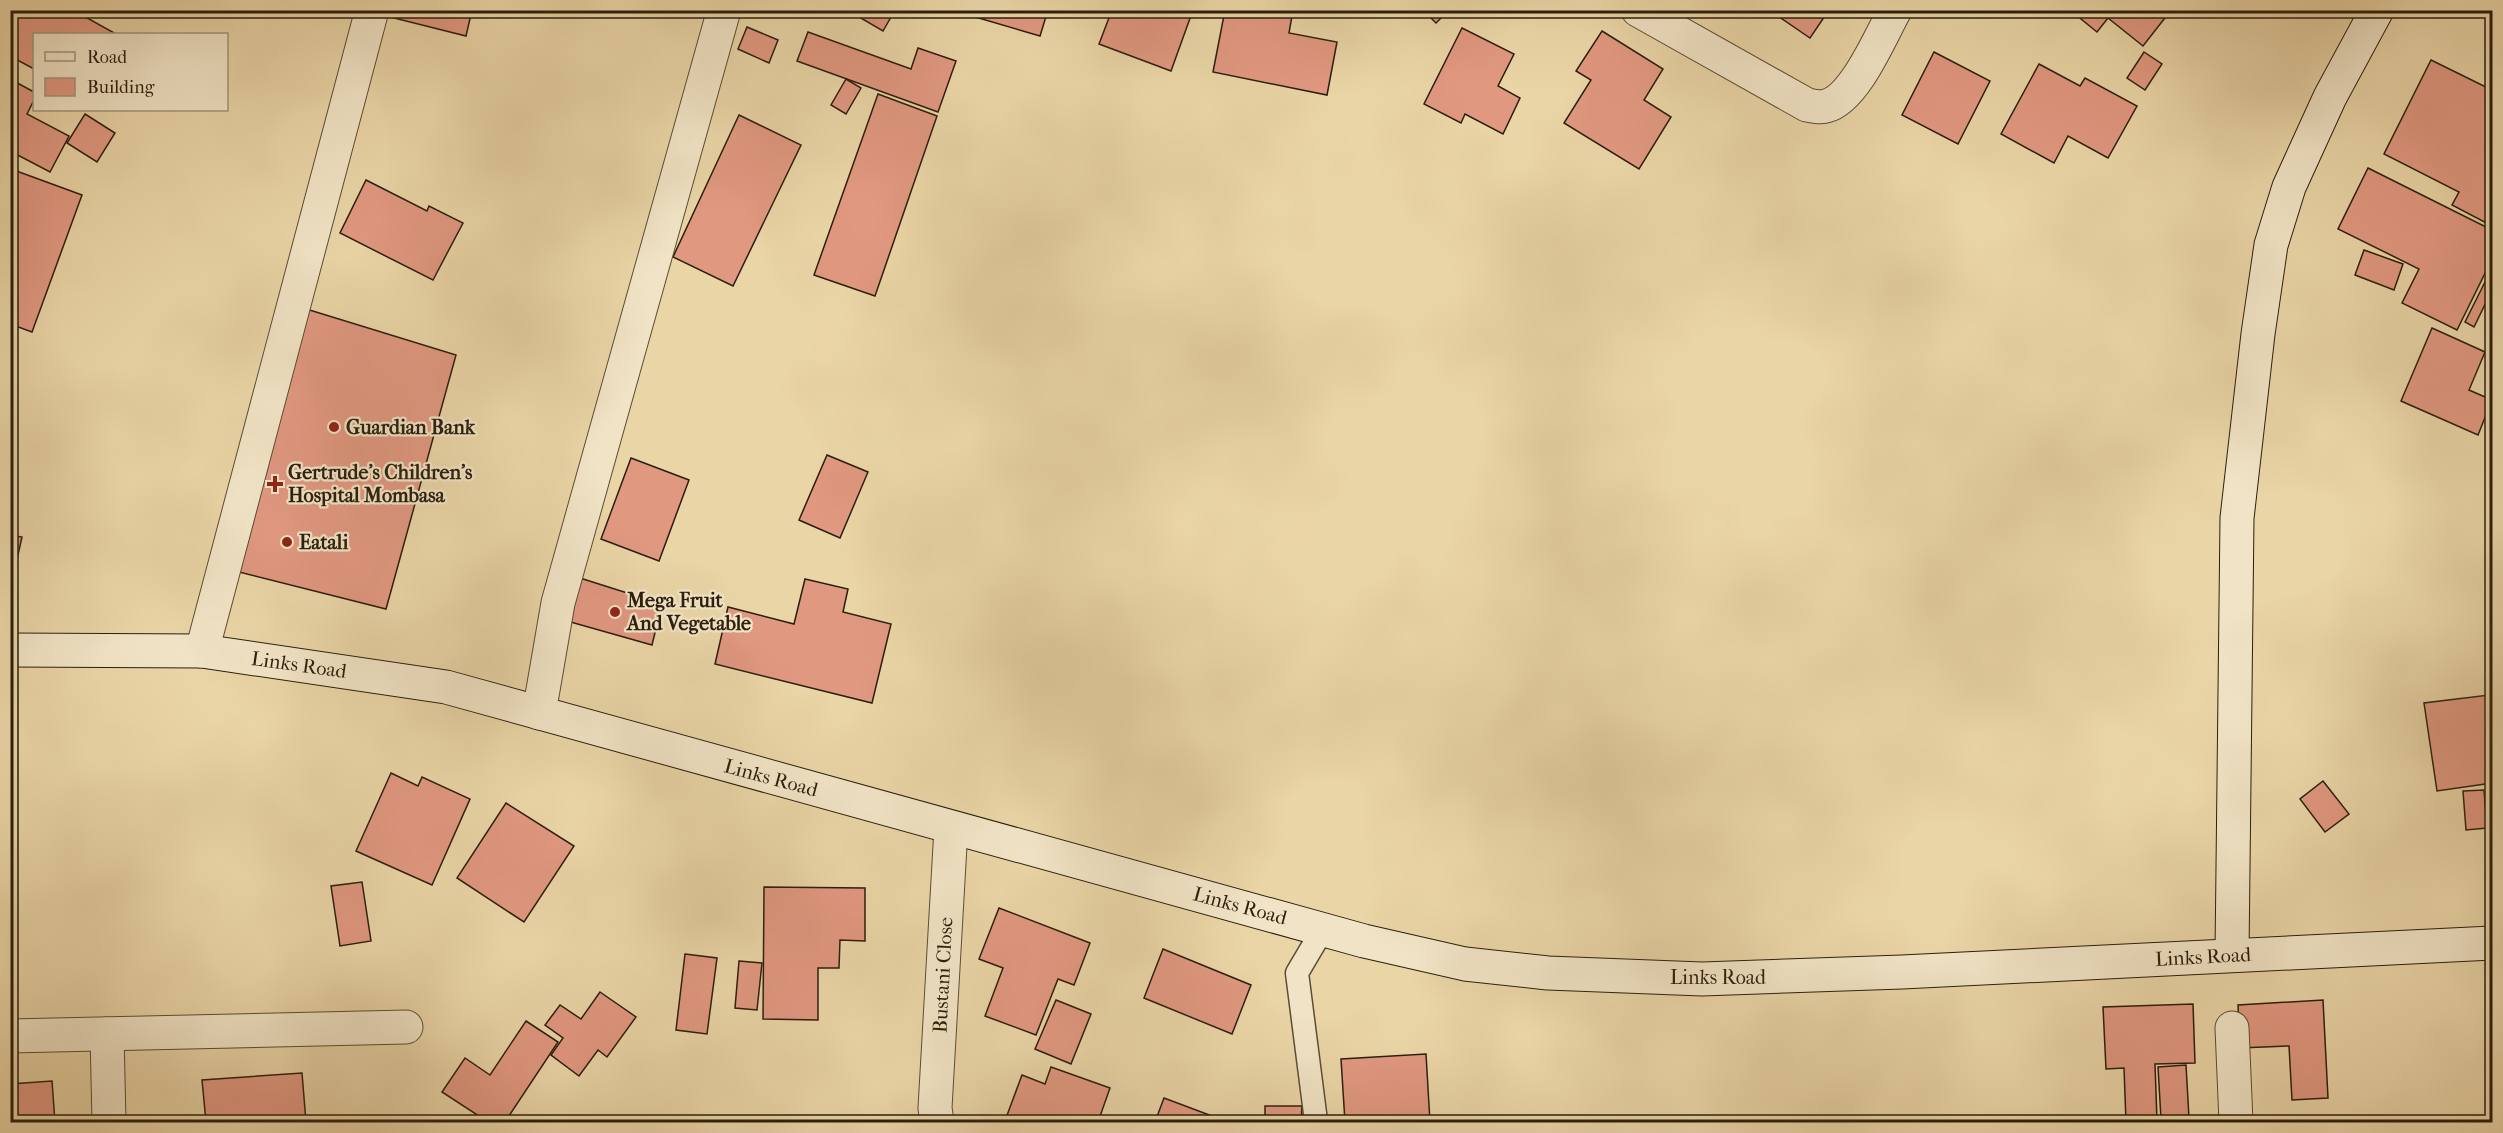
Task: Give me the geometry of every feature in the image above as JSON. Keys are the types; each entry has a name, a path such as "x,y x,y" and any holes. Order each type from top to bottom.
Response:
{"street":[{"path":"202,651 372,10"},
{"path":"539,713 558,603 724,10"},
{"path":"1638,10 1807,105 1825,107 1838,101 1854,83 1895,10"},
{"path":"2232,955 2237,518 2271,245 2289,187 2331,97 2377,10"},
{"name":"Links Road","path":"10,650 202,651 446,687 951,828 1323,929 1465,964 1548,973 1702,979 1902,972 2493,943"},
{"name":"Bustani Close","path":"937,1122 935,1108 951,828"},
{"path":"10,1036 406,1027"},
{"path":"2232,1028 2236,1122"},
{"path":"107,1034 109,1122"}],"lane":[{"path":"1316,1121 1297,973 1323,929"}],"building":[{"path":"10,10 73,10 114,33 33,33 33,68 10,56"},
{"path":"388,10 472,10 466,36 386,16"},
{"path":"847,10 895,10 883,31"},
{"path":"967,10 1048,10 1040,36 965,14"},
{"path":"1112,10 1193,10 1171,71 1099,44"},
{"path":"1225,10 1293,10 1289,33 1337,42 1327,95 1213,72"},
{"path":"1423,10 1449,10 1436,23"},
{"path":"1769,10 1829,10 1810,38"},
{"path":"2070,10 2163,10 2168,14 2143,46 2108,18 2097,32"},
{"path":"747,27 778,40 769,63 738,49"},
{"path":"1462,28 1514,54 1498,86 1520,98 1503,134 1465,114 1461,123 1424,104"},
{"path":"1602,31 1663,69 1644,100 1671,117 1639,169 1564,123 1591,80 1576,71"},
{"path":"808,32 911,69 918,48 956,61 938,112 797,61"},
{"path":"1934,52 1990,81 1958,144 1902,115"},
{"path":"2144,52 2162,64 2145,90 2127,78"},
{"path":"2431,60 2492,90 2492,226 2452,205 2459,192 2384,154"},
{"path":"2039,64 2080,86 2085,78 2137,106 2108,158 2068,136 2054,163 2001,134"},
{"path":"10,79 33,91 33,102 27,114 69,136 50,172 10,151"},
{"path":"846,79 861,88 846,114 831,105"},
{"path":"878,94 937,116 875,296 814,275"},
{"path":"85,114 115,133 97,162 67,143"},
{"path":"739,115 801,145 733,286 673,257"},
{"path":"2368,168 2492,230 2492,259 2457,330 2402,303 2419,269 2338,229"},
{"path":"11,169 82,195 32,332 10,324"},
{"path":"366,180 427,211 429,206 463,223 433,280 340,233"},
{"path":"2364,250 2403,264 2394,290 2355,275"},
{"path":"2492,268 2492,290 2474,327 2465,322"},
{"path":"303,308 456,355 386,609 231,570"},
{"path":"2432,328 2485,352 2469,390 2492,400 2478,435 2401,401"},
{"path":"10,428 14,428 17,493 10,494"},
{"path":"827,455 868,472 840,538 799,520"},
{"path":"631,458 689,480 659,561 601,539"},
{"path":"10,535 22,537 10,590"},
{"name":"Mega Fruit And Vegetable","path":"580,578 662,604 652,645 567,621"},
{"path":"805,579 848,589 843,612 891,624 872,703 715,664 728,607 794,624"},
{"path":"2489,695 2492,720 2492,783 2437,791 2424,703"},
{"path":"391,773 418,786 422,777 470,799 432,885 356,851"},
{"path":"2323,781 2349,814 2325,832 2300,799"},
{"path":"2484,790 2487,828 2466,830 2463,791"},
{"path":"506,803 574,846 524,922 457,878"},
{"path":"362,882 371,941 340,946 331,886"},
{"path":"764,887 865,888 865,941 840,940 839,968 818,968 818,1020 763,1019"},
{"path":"999,908 1090,943 1074,985 1058,979 1036,1035 985,1016 1003,968 979,959"},
{"path":"1163,949 1251,985 1232,1034 1144,998"},
{"path":"685,954 717,958 707,1034 676,1030"},
{"path":"739,961 762,963 757,1010 735,1008"},
{"path":"600,992 636,1017 607,1057 598,1050 579,1076 551,1055 563,1038 545,1025 560,1005 581,1019"},
{"path":"1056,1000 1091,1014 1071,1064 1035,1049"},
{"path":"2323,1000 2328,1098 2292,1100 2289,1046 2240,1048 2238,1005"},
{"path":"2193,1004 2195,1063 2155,1064 2157,1121 2210,1119 2210,1122 2126,1122 2124,1068 2106,1069 2103,1007"},
{"path":"526,1021 558,1042 505,1122 488,1122 442,1092 465,1058 490,1075"},
{"path":"1426,1054 1430,1122 1345,1122 1341,1059"},
{"path":"2186,1065 2189,1118 2161,1119 2158,1067"},
{"path":"1051,1067 1110,1088 1098,1122 1019,1122 1006,1118 1022,1075 1045,1084"},
{"path":"302,1073 306,1122 206,1122 202,1080"},
{"path":"52,1081 55,1122 10,1122 10,1084"},
{"path":"1164,1098 1228,1122 1155,1122"},
{"path":"1265,1106 1302,1106 1301,1122 1265,1122"}],"place":[{"name":"Guardian Bank","path":"334,427"},
{"name":"Gertrude's Children's Hospital Mombasa","path":"275,484"},
{"name":"Eatali","path":"287,542"},
{"name":"Mega Fruit And Vegetable","path":"615,612"}]}
